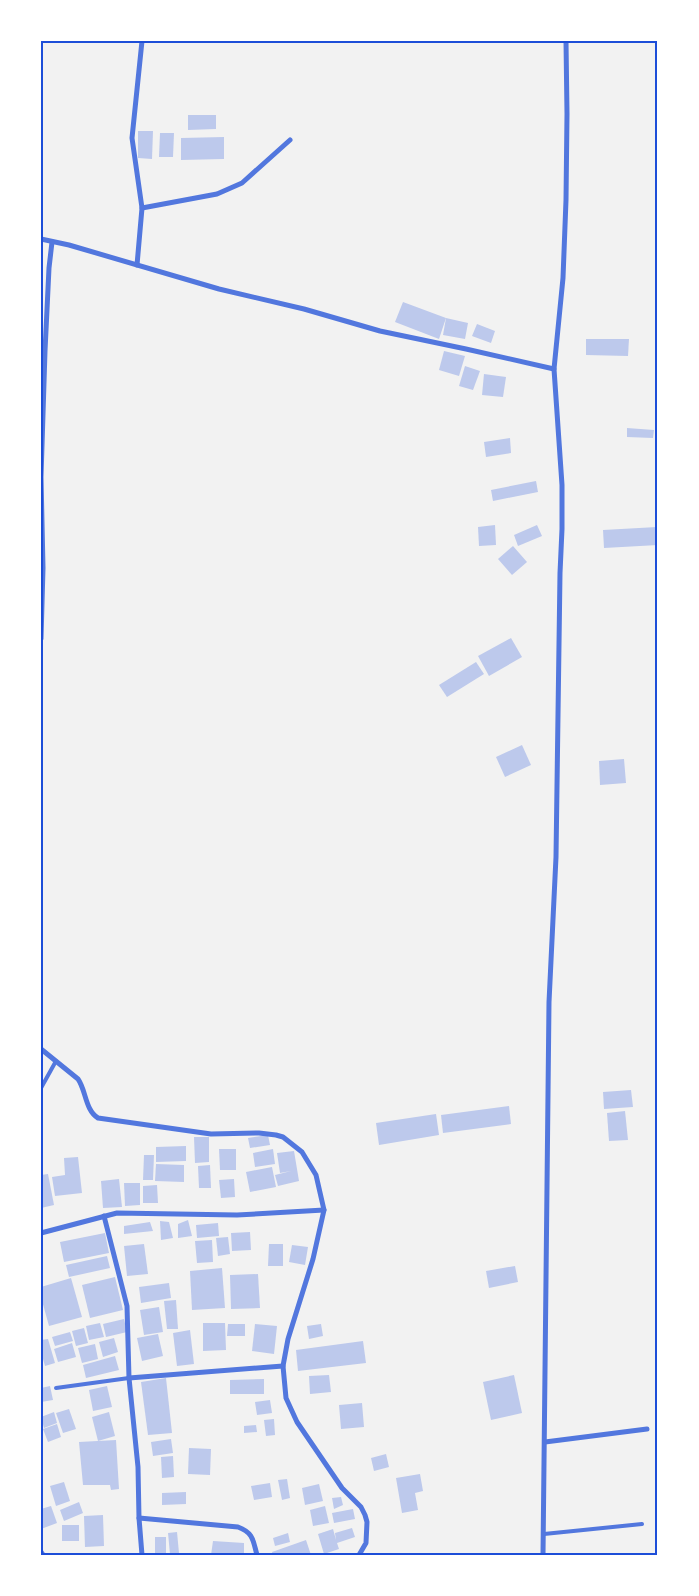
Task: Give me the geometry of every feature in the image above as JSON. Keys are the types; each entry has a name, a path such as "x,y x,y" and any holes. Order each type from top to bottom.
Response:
{"street":[{"path":"137,265 142,208 132,138 142,41"},
{"path":"543,1555 549,1002 556,857 562,529 562,485 554,369 563,278 566,200 566,41"},
{"path":"142,208 217,194 242,183 290,140"},
{"path":"41,240 69,245 380,331 554,369"},
{"path":"41,639 43,568 41,477 45,351 52,242"},
{"path":"42,1050 78,1079 82,1084 92,1113 98,1118 211,1134 276,1134 283,1137 302,1152 316,1175 324,1210 313,1259 288,1339 283,1366 286,1398 297,1422 342,1488 361,1507 365,1515 367,1522 366,1543 359,1555"},
{"path":"41,1233 117,1213 237,1215 324,1210"},
{"path":"104,1216 127,1306 129,1378 138,1467 142,1555"},
{"path":"129,1378 283,1366"},
{"path":"545,1442 647,1429"},
{"path":"139,1518 238,1527 252,1535 257,1555"}],"lane":[{"path":"41,1088 56,1062"},
{"path":"56,1388 129,1378"},
{"path":"544,1534 642,1524"}],"building":[{"path":"188,115 216,115 216,129 188,130"},
{"path":"138,131 153,131 152,159 138,158"},
{"path":"160,133 174,133 173,157 159,157"},
{"path":"224,137 224,159 181,160 181,138"},
{"path":"403,302 446,318 439,339 395,322"},
{"path":"446,318 468,323 465,339 443,335"},
{"path":"477,324 495,331 491,343 472,336"},
{"path":"586,339 629,339 628,356 586,355"},
{"path":"444,351 465,356 459,376 439,370"},
{"path":"465,366 480,371 473,390 459,386"},
{"path":"484,374 506,377 503,397 482,395"},
{"path":"627,428 654,430 653,438 627,437"},
{"path":"510,438 511,453 486,457 484,442"},
{"path":"536,481 538,492 493,501 491,490"},
{"path":"495,525 496,545 479,546 478,527"},
{"path":"537,525 542,536 518,546 514,535"},
{"path":"657,527 658,545 604,548 603,530"},
{"path":"513,546 527,562 512,575 498,559"},
{"path":"511,638 522,657 489,676 478,656"},
{"path":"476,662 484,674 447,697 439,685"},
{"path":"522,745 531,765 505,777 496,757"},
{"path":"624,759 626,783 600,785 599,761"},
{"path":"631,1090 633,1107 604,1109 603,1092"},
{"path":"509,1106 511,1124 443,1133 441,1115"},
{"path":"625,1111 628,1140 609,1141 607,1113"},
{"path":"436,1114 439,1135 379,1145 376,1123"},
{"path":"268,1135 270,1145 250,1148 248,1138"},
{"path":"194,1137 209,1137 209,1162 195,1163"},
{"path":"186,1146 186,1161 156,1162 156,1147"},
{"path":"219,1149 236,1149 236,1170 220,1170"},
{"path":"273,1149 275,1164 255,1167 253,1153"},
{"path":"294,1151 299,1181 278,1186 275,1175 291,1171 280,1173 277,1153"},
{"path":"144,1155 154,1155 153,1180 143,1180"},
{"path":"78,1157 82,1193 55,1196 52,1177 65,1175 64,1158"},
{"path":"156,1164 184,1165 184,1182 155,1181"},
{"path":"210,1165 211,1188 199,1188 198,1166"},
{"path":"272,1167 276,1187 250,1192 246,1172"},
{"path":"48,1174 54,1205 41,1208 41,1175"},
{"path":"119,1179 122,1207 103,1208 101,1181"},
{"path":"234,1179 235,1197 221,1198 219,1180"},
{"path":"124,1183 140,1183 140,1205 125,1206"},
{"path":"157,1185 158,1203 143,1203 143,1186"},
{"path":"188,1220 192,1236 178,1238 178,1224"},
{"path":"160,1221 169,1222 173,1238 161,1240"},
{"path":"150,1222 153,1231 124,1234 124,1226"},
{"path":"218,1223 219,1236 197,1238 196,1225"},
{"path":"250,1232 251,1250 232,1251 231,1233"},
{"path":"105,1233 109,1253 64,1262 60,1242"},
{"path":"228,1237 230,1254 218,1256 216,1238"},
{"path":"212,1240 213,1262 197,1263 195,1241"},
{"path":"144,1244 148,1274 127,1276 124,1246"},
{"path":"269,1244 283,1244 283,1266 268,1266"},
{"path":"292,1245 308,1247 305,1265 289,1262"},
{"path":"107,1256 110,1268 69,1277 66,1265"},
{"path":"515,1266 518,1282 489,1288 486,1271"},
{"path":"222,1268 225,1308 192,1310 190,1271"},
{"path":"258,1274 260,1308 231,1309 230,1275"},
{"path":"115,1277 123,1310 90,1318 82,1285"},
{"path":"71,1278 82,1317 49,1326 41,1297 41,1287"},
{"path":"169,1283 171,1298 141,1303 139,1287"},
{"path":"176,1300 178,1329 167,1329 164,1301"},
{"path":"159,1307 163,1332 144,1335 140,1310"},
{"path":"124,1319 127,1332 106,1337 103,1324"},
{"path":"100,1323 104,1337 89,1340 86,1326"},
{"path":"203,1323 225,1323 226,1350 203,1351"},
{"path":"228,1324 245,1324 245,1336 227,1336"},
{"path":"255,1324 277,1326 274,1354 252,1351"},
{"path":"321,1324 323,1336 309,1339 307,1326"},
{"path":"84,1328 88,1343 76,1346 72,1331"},
{"path":"190,1330 194,1364 177,1366 173,1333"},
{"path":"70,1332 73,1341 55,1346 52,1337"},
{"path":"158,1334 163,1356 142,1361 137,1338"},
{"path":"114,1338 118,1352 103,1357 99,1342"},
{"path":"48,1339 55,1363 45,1366 41,1352 41,1340"},
{"path":"363,1341 366,1363 298,1371 296,1350"},
{"path":"72,1343 76,1357 58,1362 54,1349"},
{"path":"95,1344 98,1359 82,1363 78,1348"},
{"path":"115,1356 119,1370 86,1378 83,1365"},
{"path":"329,1375 331,1392 310,1394 309,1376"},
{"path":"514,1375 522,1413 491,1420 483,1382"},
{"path":"166,1378 172,1433 148,1435 141,1382"},
{"path":"264,1379 264,1394 230,1394 230,1380"},
{"path":"50,1386 53,1400 41,1402 41,1388"},
{"path":"107,1386 112,1407 93,1411 89,1390"},
{"path":"270,1400 272,1413 257,1415 255,1402"},
{"path":"362,1403 364,1427 341,1429 339,1405"},
{"path":"69,1409 76,1429 63,1433 56,1413"},
{"path":"54,1412 57,1423 44,1428 41,1417"},
{"path":"109,1412 115,1436 98,1441 92,1417"},
{"path":"274,1419 275,1435 266,1436 264,1420"},
{"path":"57,1424 61,1437 48,1442 43,1429"},
{"path":"256,1425 257,1432 244,1433 244,1426"},
{"path":"171,1439 173,1453 153,1456 151,1442"},
{"path":"116,1440 119,1489 111,1490 110,1485 83,1485 79,1442"},
{"path":"189,1448 211,1449 210,1475 188,1474"},
{"path":"386,1454 389,1467 374,1471 371,1458"},
{"path":"173,1456 174,1477 162,1478 161,1457"},
{"path":"420,1474 423,1491 415,1493 418,1510 402,1513 396,1478"},
{"path":"287,1479 290,1498 282,1500 278,1480"},
{"path":"64,1482 70,1501 56,1506 50,1486"},
{"path":"270,1483 272,1497 254,1500 251,1486"},
{"path":"319,1484 323,1501 305,1505 302,1488"},
{"path":"186,1492 186,1504 162,1505 162,1493"},
{"path":"341,1497 343,1505 334,1509 332,1498"},
{"path":"79,1502 83,1513 64,1521 60,1510"},
{"path":"51,1506 57,1523 41,1529 41,1509"},
{"path":"325,1506 329,1523 313,1526 310,1510"},
{"path":"353,1509 355,1519 334,1523 332,1513"},
{"path":"103,1515 104,1546 85,1547 84,1516"},
{"path":"62,1525 79,1525 79,1541 62,1541"},
{"path":"352,1528 355,1537 337,1543 339,1549 324,1554 318,1534 333,1529 336,1540 335,1533"},
{"path":"177,1532 179,1553 170,1554 168,1533"},
{"path":"288,1533 290,1542 275,1546 273,1538"},
{"path":"155,1537 166,1537 166,1553 155,1553"},
{"path":"306,1540 311,1555 273,1555 272,1552"},
{"path":"213,1541 244,1543 244,1555 211,1555"}]}
